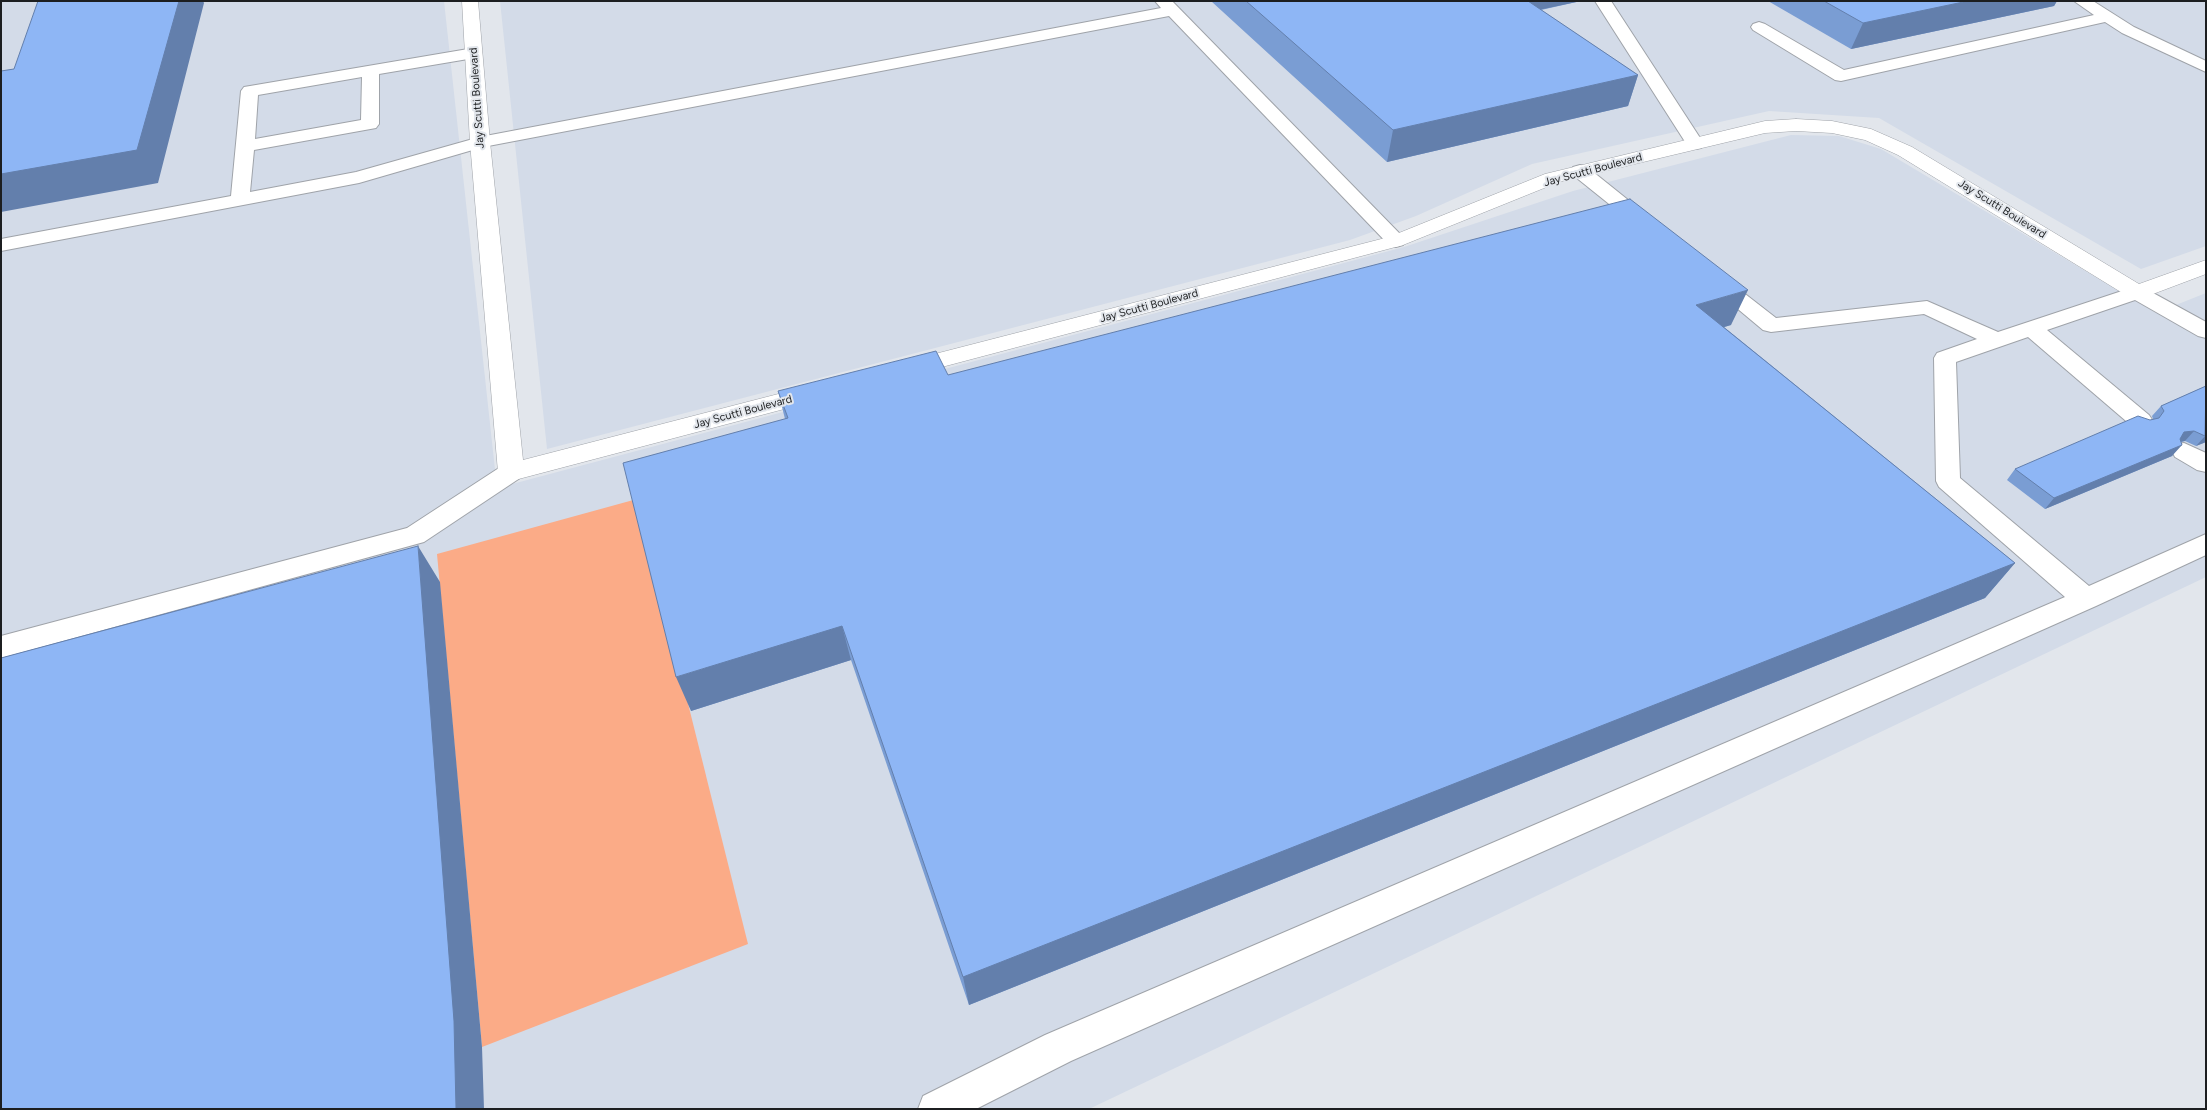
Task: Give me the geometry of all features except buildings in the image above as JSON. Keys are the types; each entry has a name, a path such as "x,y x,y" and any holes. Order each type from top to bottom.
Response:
{"street":[{"name":"Jay Scutti Boulevard","path":"470,1 480,142 512,472 840,386"},
{"name":"Jay Scutti Boulevard","path":"887,374 1396,241 1552,178 1765,127 1796,125 1832,127 1871,135 1930,165 2136,292"},
{"path":"2136,292 2206,266"}],"lane":[{"path":"1603,1 1696,144"},
{"path":"2082,1 2128,30 2206,67"},
{"path":"1,245 359,177 480,142 1167,6 1396,241"},
{"path":"1759,27 1841,76 2107,17"},
{"path":"240,200 250,91 474,53"},
{"path":"245,146 370,124 371,70"},
{"path":"1580,171 1658,233"},
{"path":"1704,271 1772,325 1927,307 1996,340"},
{"path":"2086,600 1948,481 1945,358 2136,292 2206,331"},
{"path":"2030,328 2141,421"},
{"path":"2184,451 2206,464"},
{"path":"1,647 415,535 512,472"},
{"path":"936,1109 1058,1048 2086,600 2206,544"}],"shaded area":[{"path":"1,1 444,1 497,488 1404,247 1573,191 1791,135 1839,136 1881,149 2156,313 2206,293 2206,577 1089,1109 1,1109"},
{"path":"500,1 2206,1 2206,246 2141,269 1879,118 1769,111 1532,164 1416,216 1350,240 547,449"},
{"path":"637,499 748,944 482,1047 437,554"}]}
